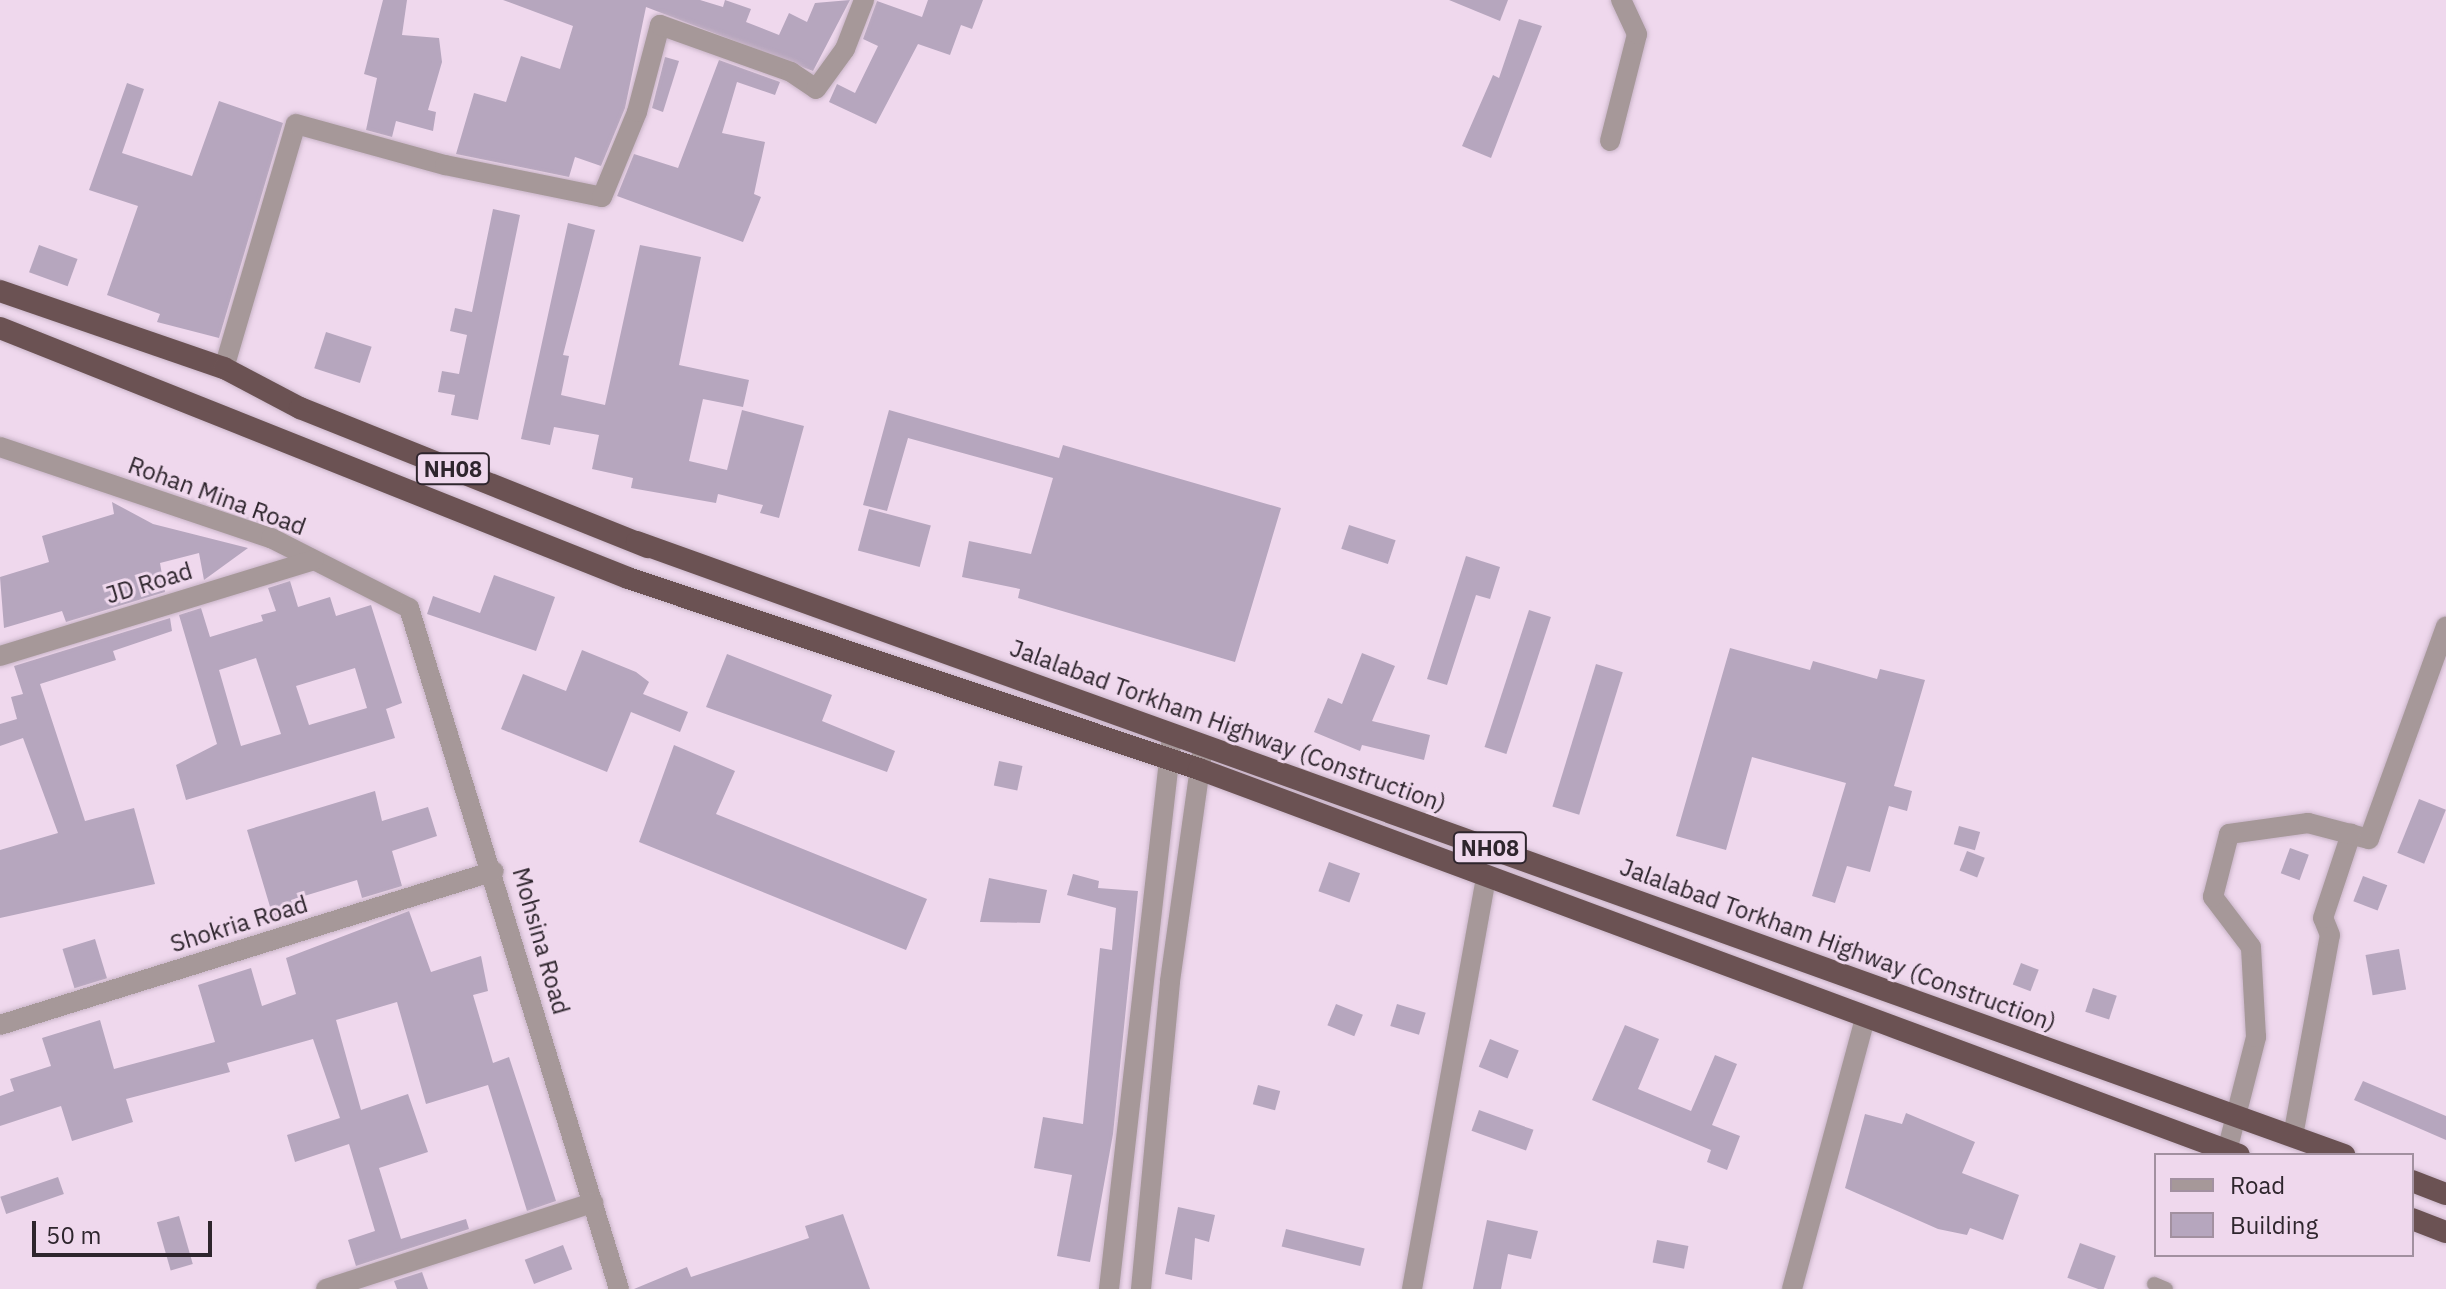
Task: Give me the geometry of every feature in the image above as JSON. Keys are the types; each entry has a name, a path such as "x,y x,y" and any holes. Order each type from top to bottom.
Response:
{"highway":[{"name":"NH08","path":"0,291 224,368 300,408 637,542 900,663"},
{"name":"NH08","path":"0,328 628,578 900,663 1199,769 1486,879 2233,1153"},
{"name":"Jalalabad Torkham Highway (Construction)","path":"637,542 2339,1153"},
{"path":"2046,1084 2058,1052"},
{"path":"2414,1182 2446,1194"},
{"path":"2414,1220 2446,1232"}],"street":[{"path":"224,368 296,124 445,165 602,197 637,112 660,25 791,72 820,90 845,49 864,0"},
{"path":"1610,141 1637,34 1621,0"},
{"name":"Rohan Mina Road","path":"0,447 271,538 409,608"},
{"name":"JD Road","path":"0,656 314,560"},
{"name":"Mohsina Road","path":"409,608 494,871 619,1289"},
{"path":"2233,1153 2256,1037 2251,947 2213,897 2229,834 2308,823 2369,839 2446,626"},
{"path":"1109,1289 1172,734"},
{"path":"1141,1289 1187,850 1203,745"},
{"path":"2293,1136 2330,935 2323,918 2351,834"},
{"path":"1158,844 1187,850"},
{"name":"Shokria Road","path":"0,1025 494,871"},
{"path":"1412,1289 1486,879"},
{"path":"1792,1289 1865,1018"},
{"path":"326,1289 593,1203"}],"building":[{"path":"383,0 407,0 402,35 439,38 442,62 428,110 436,112 433,131 396,121 392,137 366,130 377,78 364,74"},
{"path":"503,0 700,0 723,7 725,0 751,9 746,22 779,35 789,13 807,22 815,3 850,0 813,71 646,7 625,108 601,166 575,157 569,177 456,154 474,93 506,102 521,56 560,69 573,26"},
{"path":"928,0 983,0 972,29 961,25 950,55 918,44 876,124 829,102 837,84 855,93 878,46 863,39 877,1 922,17"},
{"path":"1449,0 1508,0 1500,21"},
{"path":"1519,19 1542,26 1491,158 1462,146 1493,75 1499,78"},
{"path":"665,57 679,61 663,112 652,108"},
{"path":"719,60 780,82 775,95 737,82 722,133 765,142 754,194 761,197 743,242 617,196 634,154 678,168"},
{"path":"127,83 144,89 122,153 192,176 219,101 283,123 219,338 157,322 160,314 107,295 138,206 89,190"},
{"path":"493,209 520,215 478,420 451,415 455,395 438,392 442,371 459,374 467,335 450,331 455,308 472,312"},
{"path":"568,223 595,230 563,355 569,356 561,395 605,405 640,245 701,257 679,365 749,380 743,407 703,399 689,461 727,470 742,410 804,426 779,518 760,513 763,505 718,494 716,503 631,488 633,478 592,469 599,435 554,427 550,445 521,439"},
{"path":"39,245 78,259 68,286 29,272"},
{"path":"326,332 372,347 360,383 314,368"},
{"path":"889,410 1059,458 1063,445 1281,508 1235,662 1018,598 1020,589 962,577 969,541 1031,554 1053,478 908,438 887,511 863,505"},
{"path":"112,502 153,524 248,548 204,580 199,553 160,563 165,592 66,622 62,611 4,628 0,577 49,562 42,536 114,514"},
{"path":"869,509 931,526 920,567 858,551"},
{"path":"1349,525 1396,540 1388,564 1341,549"},
{"path":"1466,556 1500,567 1490,599 1476,595 1447,685 1427,679"},
{"path":"494,575 555,597 536,651 427,614 433,596 480,613"},
{"path":"290,581 298,607 330,597 336,616 371,605 402,703 386,709 395,738 186,800 176,765 217,744 179,615 201,608 210,637 263,621 261,615 276,611 268,588","holes":["256,658 281,734 241,746 219,670","355,668 367,708 309,725 296,686"]},
{"path":"1529,610 1551,617 1506,754 1485,747"},
{"path":"170,618 172,631 113,651 116,660 40,684 85,821 134,808 155,884 0,918 0,850 58,833 23,738 0,746 0,724 17,719 11,697 23,694 14,666"},
{"path":"1730,648 1810,670 1813,661 1877,679 1880,669 1925,680 1894,786 1912,791 1907,811 1889,806 1870,872 1847,866 1835,903 1812,896 1846,783 1752,757 1726,850 1676,836"},
{"path":"582,650 636,672 649,682 643,694 688,712 680,732 631,712 607,772 501,729 523,674 566,691"},
{"path":"1362,653 1395,666 1372,721 1430,735 1424,760 1362,745 1360,751 1314,732 1328,698 1342,704"},
{"path":"727,654 832,695 822,721 895,751 887,772 706,707"},
{"path":"1596,664 1623,672 1579,815 1552,806"},
{"path":"674,745 735,771 716,814 927,899 906,950 639,842"},
{"path":"999,761 1022,766 1017,790 994,785"},
{"path":"375,791 382,821 428,807 437,836 392,851 402,886 362,898 357,880 291,900 295,914 274,920 247,830"},
{"path":"2419,799 2446,810 2424,864 2397,853"},
{"path":"1959,826 1980,832 1975,850 1954,844"},
{"path":"2290,848 2309,855 2300,880 2281,873"},
{"path":"1967,851 1985,858 1977,877 1959,871"},
{"path":"1329,862 1360,873 1349,902 1318,891"},
{"path":"1073,874 1099,881 1098,888 1138,891 1113,1134 1090,1262 1057,1256 1072,1175 1034,1168 1043,1117 1083,1124 1100,948 1112,950 1116,908 1067,895"},
{"path":"2363,876 2387,885 2378,911 2353,901"},
{"path":"989,878 1047,890 1040,923 980,922"},
{"path":"409,911 431,972 481,956 488,991 473,995 493,1063 509,1057 556,1201 527,1211 488,1085 426,1104 397,1002 336,1020 361,1110 408,1094 428,1152 379,1168 401,1239 466,1219 469,1229 356,1266 348,1240 375,1231 349,1144 295,1162 287,1135 340,1118 313,1039 227,1063 230,1072 126,1099 133,1122 72,1141 61,1106 0,1126 0,1096 14,1091 10,1079 51,1066 42,1038 100,1020 114,1069 215,1042 198,985 251,968 262,1006 296,994 286,958"},
{"path":"95,939 107,978 74,988 62,949"},
{"path":"2399,949 2406,989 2373,995 2366,955"},
{"path":"2021,963 2039,970 2030,991 2013,984"},
{"path":"2093,988 2117,996 2109,1020 2085,1012"},
{"path":"1336,1004 1363,1015 1354,1036 1327,1025"},
{"path":"1397,1004 1426,1013 1419,1035 1390,1026"},
{"path":"1625,1025 1659,1039 1638,1089 1691,1111 1715,1055 1737,1064 1712,1125 1740,1136 1727,1170 1707,1162 1711,1150 1592,1100"},
{"path":"1490,1039 1519,1051 1508,1078 1479,1067"},
{"path":"2363,1081 2446,1116 2446,1140 2354,1100"},
{"path":"1258,1085 1280,1091 1275,1110 1253,1104"},
{"path":"1479,1110 1534,1130 1526,1151 1471,1131"},
{"path":"1906,1113 1975,1142 1962,1173 2019,1195 2003,1240 1970,1228 1967,1235 1938,1229 1845,1188 1865,1114 1902,1124"},
{"path":"58,1177 64,1194 6,1214 0,1197"},
{"path":"1178,1207 1215,1215 1209,1242 1195,1238 1192,1280 1165,1274"},
{"path":"843,1214 870,1289 634,1289 687,1267 691,1277 809,1238 805,1226"},
{"path":"179,1216 193,1264 171,1270 157,1222"},
{"path":"1487,1220 1538,1231 1531,1259 1508,1254 1501,1289 1473,1289"},
{"path":"1286,1229 1365,1249 1360,1266 1282,1246"},
{"path":"1657,1240 1688,1246 1684,1269 1653,1263"},
{"path":"2080,1243 2116,1256 2104,1289 2067,1278"},
{"path":"563,1245 572,1269 534,1284 525,1260"},
{"path":"422,1272 428,1289 397,1289 394,1281"}]}
